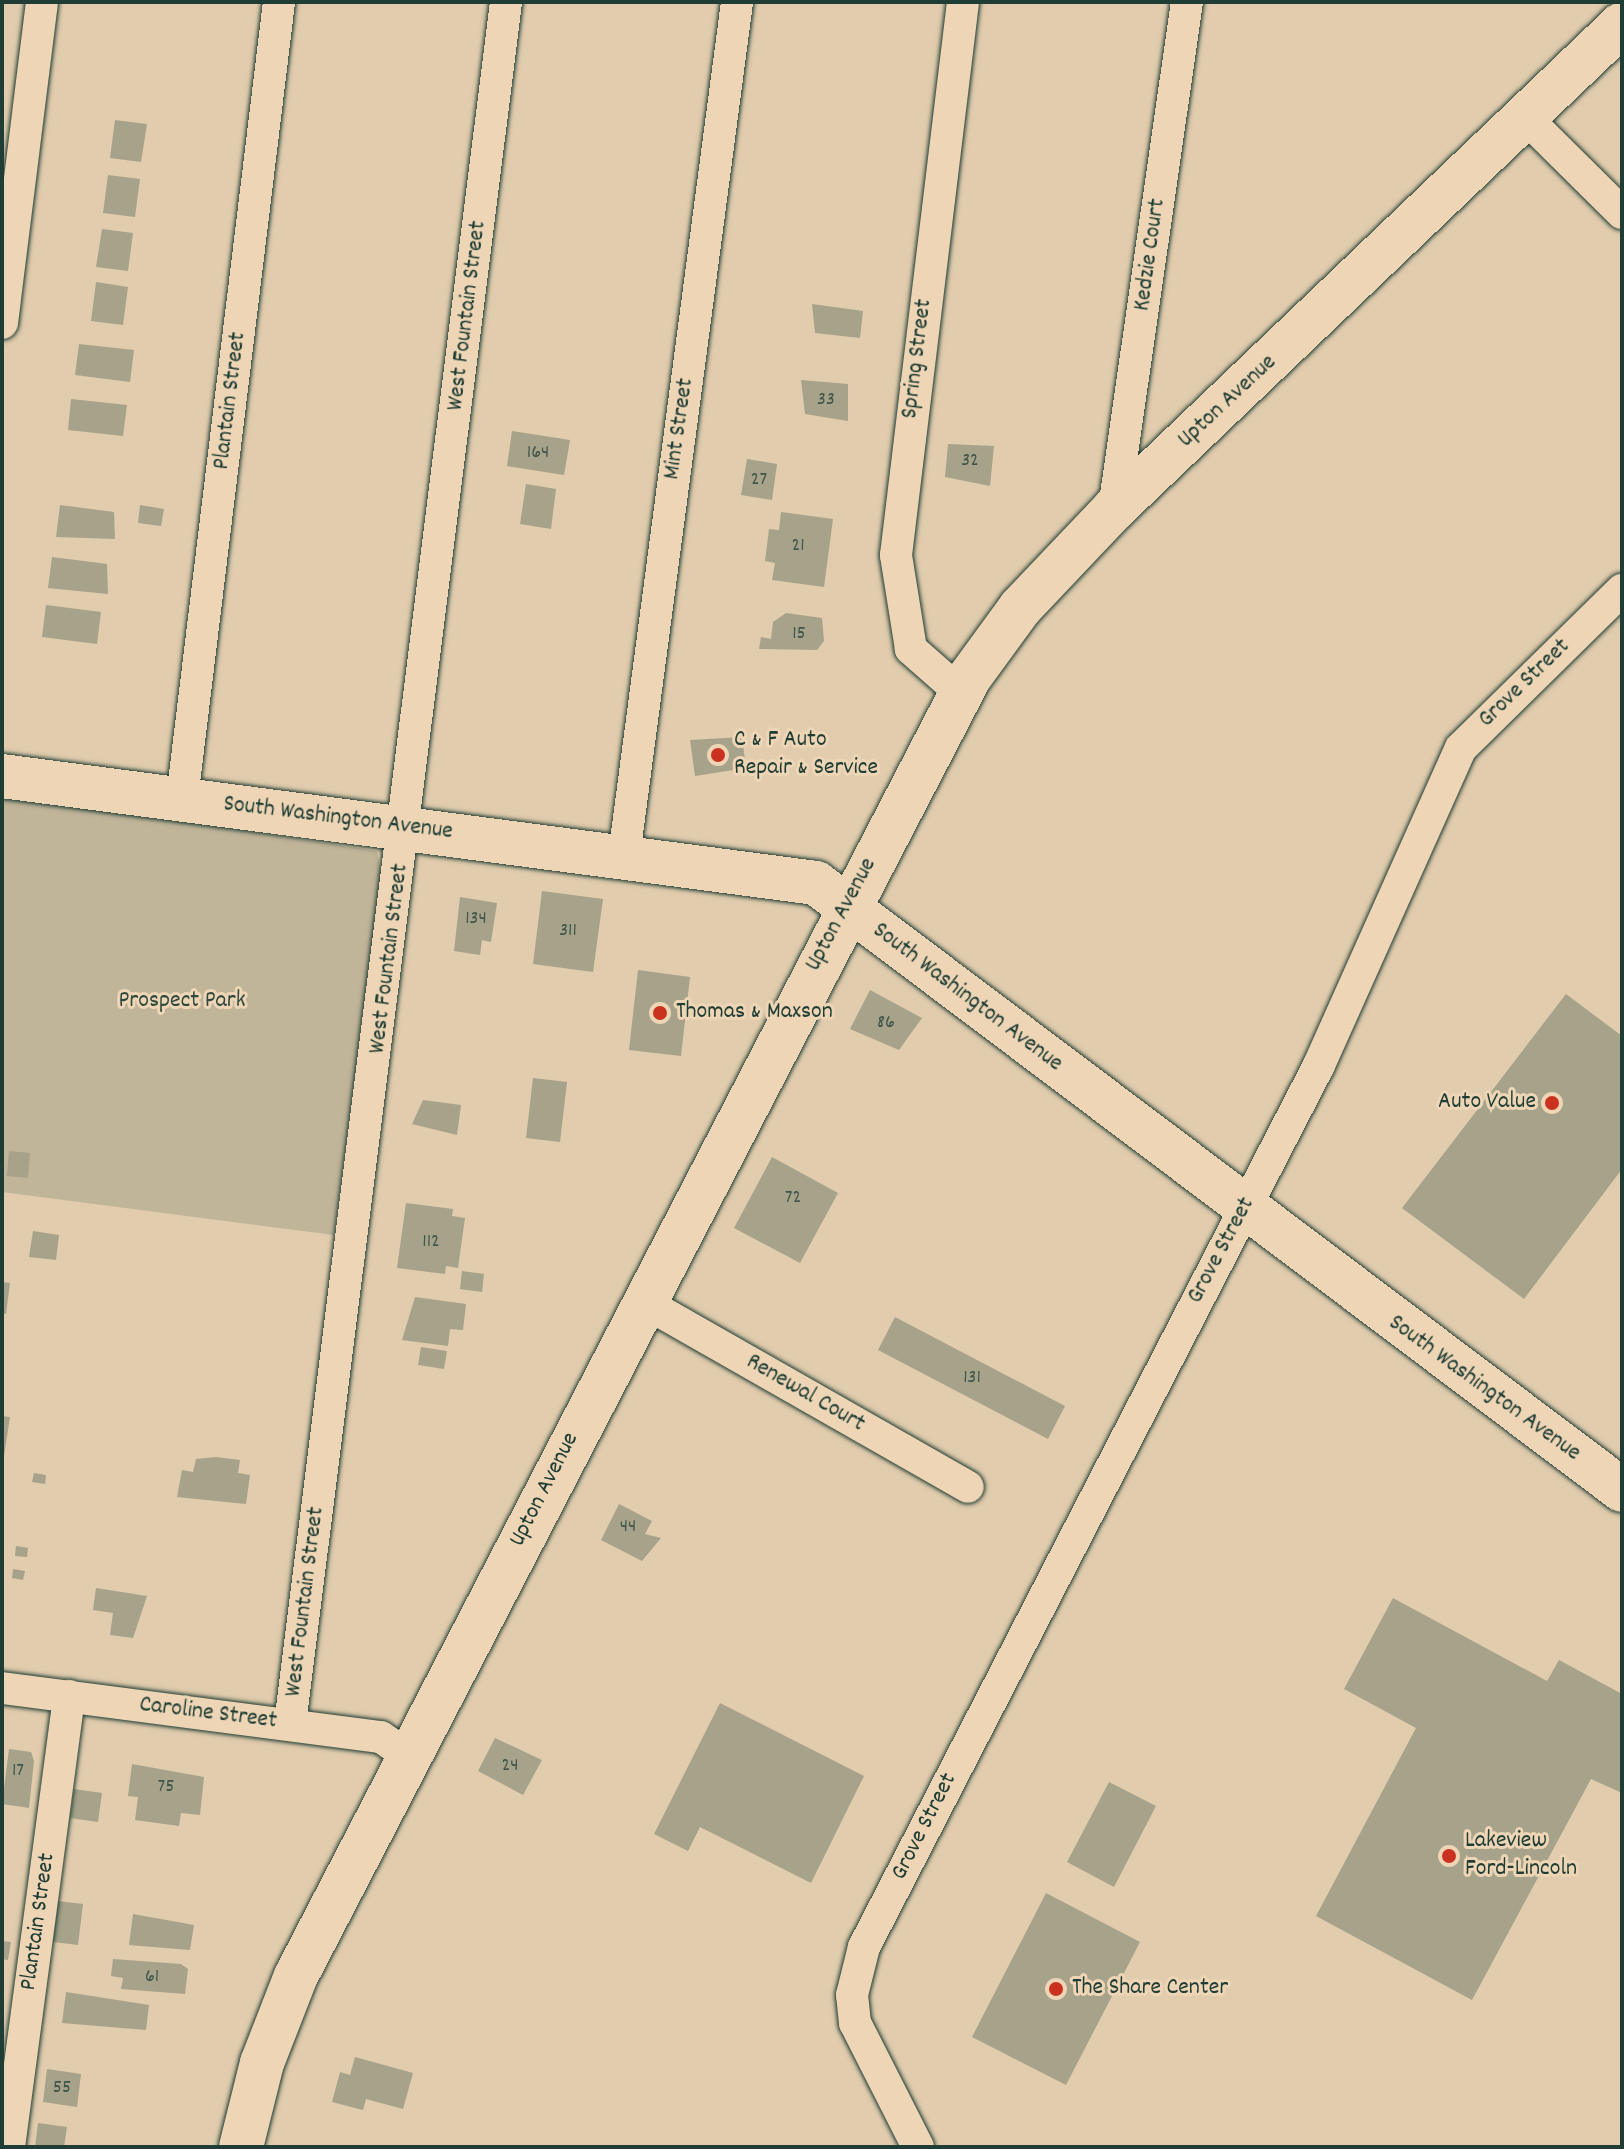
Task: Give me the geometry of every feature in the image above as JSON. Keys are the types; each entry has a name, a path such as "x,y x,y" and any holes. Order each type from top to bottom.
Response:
{"street":[{"path":"2,323 42,2"},
{"name":"Plantain Street","path":"182,799 279,2"},
{"name":"West Fountain Street","path":"290,1724 407,828 506,2"},
{"name":"Mint Street","path":"624,856 737,2"},
{"name":"Spring Street","path":"961,693 911,649 896,555 963,2"},
{"name":"Kedzie Court","path":"1114,509 1187,2"},
{"name":"Upton Avenue","path":"241,2147 262,2063 296,1976 642,1301 961,693 1020,608 1114,509 1527,119 1622,24"},
{"path":"1527,119 1622,213"},
{"name":"Grove Street","path":"918,2147 855,2023 852,1995 864,1947 1359,983 1461,748 1622,590"},
{"name":"South Washington Avenue","path":"2,776 816,883 1244,1210 1622,1490"},
{"name":"Renewal Court","path":"642,1301 968,1487"},
{"name":"Caroline Street","path":"2,1688 381,1737 408,1756"},
{"name":"Plantain Street","path":"9,2147 69,1696"}],"green space":[{"name":"Prospect Park","path":"2,794 377,851 381,874 334,1235 2,1192"}],"building":[{"path":"115,120 147,124 141,162 110,158"},
{"path":"108,175 140,179 135,217 103,213"},
{"path":"102,229 133,233 128,271 96,267"},
{"path":"96,282 128,287 123,325 91,321"},
{"path":"812,304 863,311 860,338 815,333"},
{"path":"79,344 134,350 130,382 75,375"},
{"path":"801,380 848,384 848,421 805,414"},
{"path":"71,399 127,405 123,436 68,430"},
{"path":"512,431 570,440 564,475 507,466"},
{"path":"948,444 994,446 990,486 945,477"},
{"path":"747,459 777,464 772,500 741,495"},
{"path":"526,484 556,489 551,529 520,524"},
{"path":"60,505 114,512 115,539 56,537"},
{"path":"140,505 164,509 161,526 138,523"},
{"path":"781,512 833,519 824,587 772,580 775,563 765,561 769,529 779,530"},
{"path":"52,557 107,564 108,594 48,588"},
{"path":"46,605 101,612 97,644 42,637"},
{"path":"786,613 822,618 824,641 817,650 759,649 761,637 771,639 773,622"},
{"name":"C & F Auto Repair & Service","path":"742,737 746,768 695,776 690,740"},
{"path":"542,891 603,899 593,972 533,964"},
{"path":"460,897 497,903 491,942 482,940 480,955 454,951"},
{"name":"Thomas & Maxson","path":"638,970 690,977 681,1056 629,1050"},
{"path":"870,990 922,1018 899,1050 850,1029"},
{"name":"Auto Value","path":"1566,994 1622,1036 1622,1169 1524,1299 1402,1208"},
{"path":"533,1078 567,1082 560,1142 526,1138"},
{"path":"423,1100 461,1105 457,1135 412,1124"},
{"path":"9,1151 30,1153 28,1178 7,1176"},
{"path":"772,1157 838,1193 800,1263 734,1228"},
{"path":"406,1203 453,1209 452,1216 465,1218 458,1268 446,1266 445,1274 397,1268"},
{"path":"33,1231 59,1235 56,1260 29,1257"},
{"path":"462,1271 484,1274 482,1292 460,1289"},
{"path":"2,1282 10,1283 6,1314 2,1313"},
{"path":"415,1297 466,1304 463,1330 450,1329 448,1346 402,1340"},
{"path":"895,1317 1065,1406 1048,1439 878,1350"},
{"path":"421,1347 447,1351 444,1369 418,1365"},
{"path":"2,1416 10,1417 4,1456 2,1455"},
{"path":"216,1457 240,1460 238,1473 250,1475 246,1504 177,1497 182,1470 193,1472 196,1459"},
{"path":"34,1473 46,1475 45,1484 32,1482"},
{"path":"619,1504 652,1521 645,1534 661,1538 642,1561 601,1540"},
{"path":"16,1546 28,1548 27,1557 15,1556"},
{"path":"13,1569 25,1571 23,1580 12,1578"},
{"path":"96,1588 147,1596 133,1638 110,1635 113,1613 93,1610"},
{"name":"Lakeview Ford-Lincoln","path":"1393,1598 1547,1681 1559,1660 1622,1694 1622,1793 1591,1779 1472,2000 1316,1916 1416,1728 1344,1689"},
{"path":"720,1703 864,1776 811,1883 700,1827 688,1851 654,1834"},
{"path":"495,1738 542,1760 523,1795 478,1771"},
{"path":"9,1749 31,1752 34,1761 29,1808 2,1804"},
{"path":"132,1764 204,1777 200,1815 181,1813 179,1826 135,1820 138,1797 128,1796"},
{"path":"1109,1782 1156,1806 1114,1887 1067,1862"},
{"path":"74,1789 102,1793 98,1822 70,1818"},
{"name":"The Share Center","path":"1046,1893 1140,1942 1066,2085 972,2037"},
{"path":"58,1901 83,1904 78,1945 53,1942"},
{"path":"133,1914 194,1925 190,1950 129,1945"},
{"path":"2,1941 11,1942 8,1960 2,1959"},
{"path":"113,1959 181,1964 188,1969 185,1994 121,1989 123,1978 111,1976"},
{"path":"66,1992 149,2005 146,2030 62,2023"},
{"path":"355,2057 413,2073 403,2109 366,2099 363,2110 332,2102 340,2072 350,2075"},
{"path":"47,2069 81,2074 77,2107 43,2102"},
{"path":"38,2123 67,2127 64,2147 35,2147"}],"place":[{"name":"C & F Auto Repair & Service","path":"718,755"},
{"name":"Thomas & Maxson","path":"660,1013"},
{"name":"Auto Value","path":"1552,1103"},
{"name":"Lakeview Ford-Lincoln","path":"1449,1856"},
{"name":"The Share Center","path":"1056,1989"}]}
